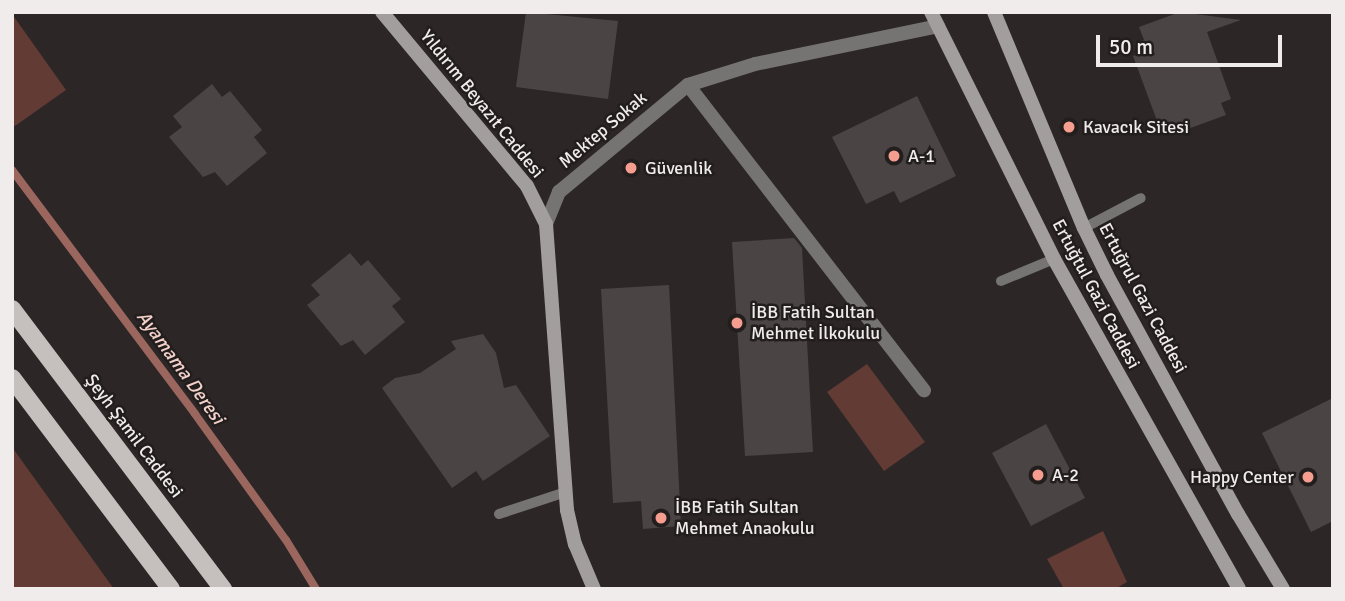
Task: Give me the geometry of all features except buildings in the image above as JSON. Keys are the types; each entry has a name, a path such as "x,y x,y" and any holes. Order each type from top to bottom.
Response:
{"main road":[{"name":"Yıldırım Beyazıt Caddesi","path":"382,12 527,186 546,225"},
{"name":"Ertuğtul Gazi Caddesi","path":"932,12 940,19 1054,258 1239,589"},
{"name":"Ertuğrul Gazi Caddesi","path":"994,12 1084,228 1238,514 1283,589"},
{"name":"Mektep Sokak","path":"546,225 566,492 575,544 594,589"},
{"name":"Şeyh Şamil Caddesi","path":"12,309 223,589"},
{"path":"12,378 171,589"}],"street":[{"name":"Mektep Sokak","path":"546,225 559,192 688,85 755,64 940,19"},
{"path":"688,85 924,390"}],"lane":[{"path":"1084,228 1141,198"},
{"path":"1002,281 1054,258"},
{"path":"499,514 566,492"}],"shaded area":[{"path":"12,14 66,90 15,126 12,123"},
{"path":"867,364 925,442 884,471 827,392"},
{"path":"12,447 114,589 12,589"},
{"path":"1103,531 1127,582 1115,589 1064,589 1047,559"}],"waterway":[{"name":"Ayamama Deresi","path":"12,170 195,414 286,540 316,589"}],"place":[{"name":"Kavacık Sitesi","path":"1069,127"},
{"name":"A-1","path":"894,156"},
{"name":"Güvenlik","path":"631,168"},
{"name":"İBB Fatih Sultan Mehmet İlkokulu","path":"737,323"},
{"name":"A-2","path":"1038,475"},
{"name":"Happy Center","path":"1308,477"},
{"name":"İBB Fatih Sultan Mehmet Anaokulu","path":"661,518"}]}
